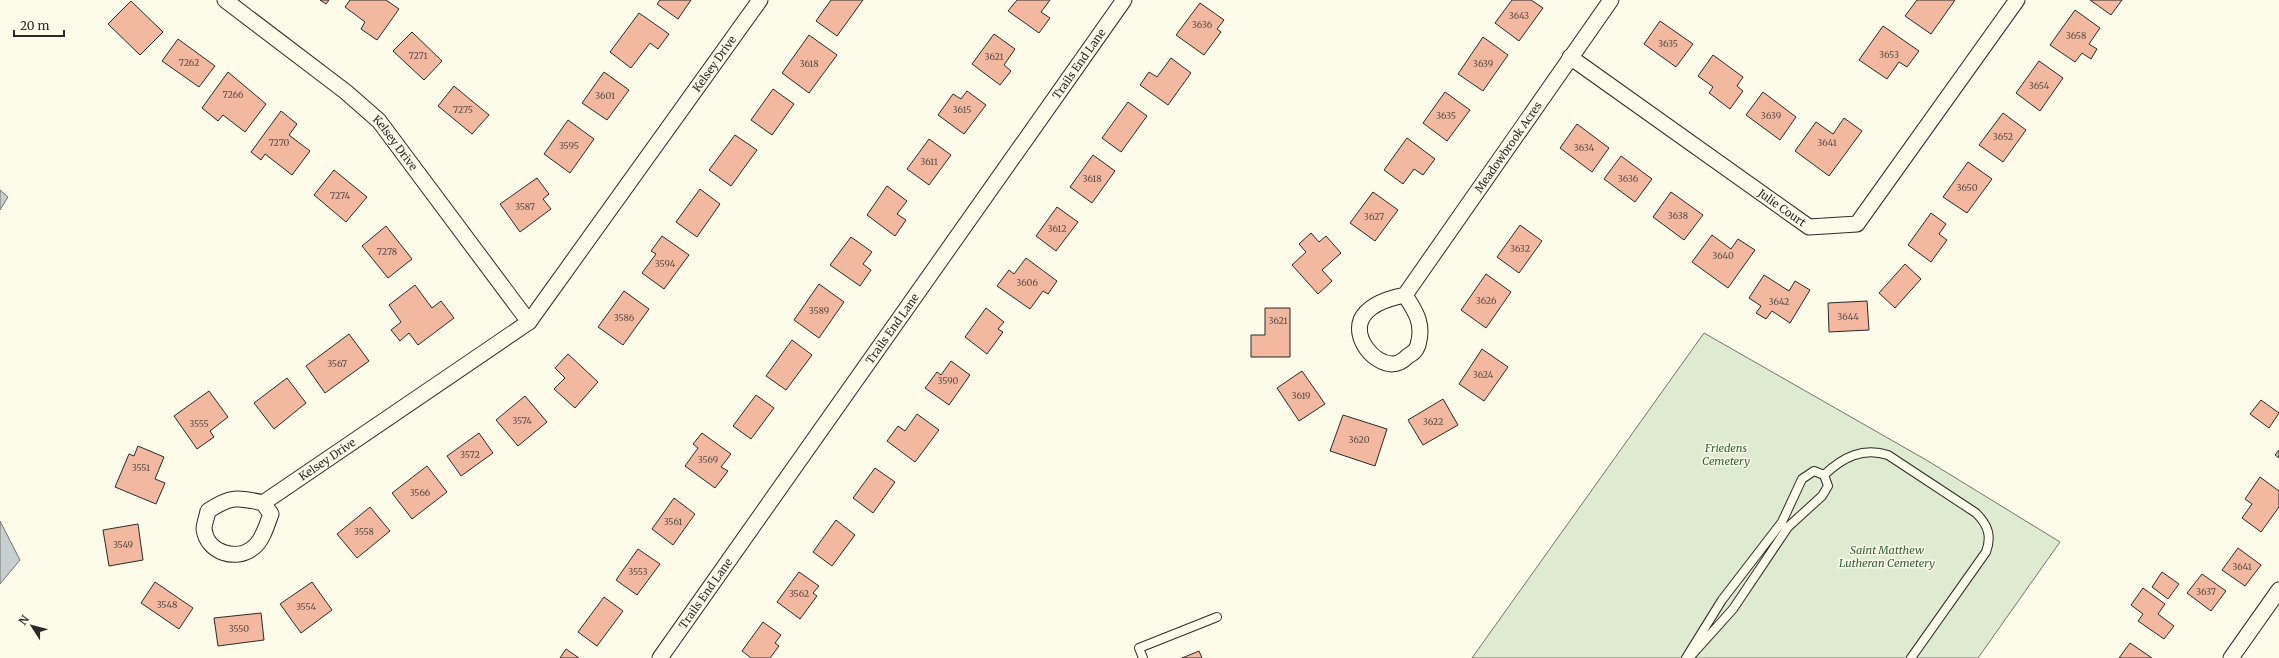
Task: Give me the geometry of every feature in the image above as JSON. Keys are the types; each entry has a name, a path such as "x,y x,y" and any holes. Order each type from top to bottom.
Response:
{"street":[{"name":"Kelsey Drive","path":"225,0 346,92 379,121 529,322"},
{"name":"Kelsey Drive","path":"263,503 529,322 760,0"},
{"name":"Trails End Lane","path":"660,658 1124,0"},
{"name":"Meadowbrook Acres","path":"1404,295 1611,0"},
{"name":"Julie Court","path":"1570,57 1809,227 1857,224 2017,0"},
{"path":"1404,295 1416,313 1421,333 1416,350 1401,362 1392,364 1365,349 1360,334 1361,320 1384,300 1404,295"},
{"path":"235,498 263,503 271,514 254,547 237,555 223,553 209,543 204,528 208,511 223,501 235,498"},
{"path":"2231,658 2279,590"}],"lane":[{"path":"1824,475 1853,454 1878,452 1888,455 1976,513 1984,520 1989,531 1990,541 1986,552 1911,658"},
{"path":"1686,658 1722,600 1782,522 1802,479 1814,470 1824,475 1828,486 1822,496 1788,527 1733,609 1689,658"},
{"path":"1143,658 1139,648 1217,617"}],"green space":[{"path":"1704,333 1928,461 2060,542 1978,658 1472,658"}],"shaded area":[{"path":"0,190 8,197 0,210"},
{"path":"0,521 20,560 0,584"}],"building":[{"path":"320,0 329,0 326,4"},
{"path":"350,0 386,0 399,9 377,40 361,29 365,22 345,7"},
{"path":"660,0 691,0 678,19 657,4"},
{"path":"831,0 863,0 837,36 816,21"},
{"path":"1017,0 1050,0 1041,12 1050,18 1039,33 1008,11"},
{"path":"1512,0 1531,0 1543,8 1519,41 1495,23"},
{"path":"1917,0 1955,0 1931,34 1905,16"},
{"path":"2090,0 2122,0 2111,15"},
{"path":"131,1 163,32 140,55 108,24"},
{"path":"1200,3 1224,20 1217,29 1221,32 1204,55 1176,35"},
{"path":"2075,10 2100,28 2089,44 2097,49 2091,59 2082,53 2075,62 2050,45"},
{"path":"639,13 669,34 658,49 650,43 631,68 610,52"},
{"path":"1660,21 1693,44 1676,67 1644,44"},
{"path":"1883,26 1919,51 1907,67 1899,62 1887,79 1859,60"},
{"path":"412,32 442,61 424,80 393,51"},
{"path":"994,34 1015,49 1004,65 1011,71 1000,85 972,64"},
{"path":"809,35 837,55 809,93 782,73"},
{"path":"1483,37 1508,55 1483,91 1458,74"},
{"path":"178,39 215,66 199,87 162,61"},
{"path":"1713,55 1743,77 1737,86 1743,91 1730,109 1709,93 1713,87 1698,76"},
{"path":"1171,58 1191,73 1168,105 1140,85 1149,72 1157,77"},
{"path":"2039,61 2063,78 2040,111 2016,93"},
{"path":"228,72 266,104 245,132 223,115 218,121 202,108"},
{"path":"604,72 629,90 607,120 582,103"},
{"path":"454,86 489,115 472,134 438,106"},
{"path":"773,89 794,104 772,135 751,120"},
{"path":"967,91 986,105 964,134 938,115 953,94 961,99"},
{"path":"1445,92 1470,110 1447,141 1423,123"},
{"path":"1763,92 1796,117 1780,140 1746,115"},
{"path":"1128,102 1147,116 1121,152 1102,138"},
{"path":"281,111 297,124 289,135 310,151 292,175 265,154 261,160 251,152"},
{"path":"2003,113 2026,130 2003,162 1979,145"},
{"path":"1844,118 1862,131 1829,176 1795,151 1816,122 1833,134"},
{"path":"568,120 594,139 570,173 544,154"},
{"path":"1577,124 1609,148 1592,172 1560,148"},
{"path":"735,135 757,150 731,186 709,170"},
{"path":"1407,138 1435,159 1423,175 1414,169 1403,184 1384,170"},
{"path":"929,139 951,155 929,185 907,169"},
{"path":"1093,155 1115,171 1092,203 1070,187"},
{"path":"1621,156 1652,179 1635,202 1604,179"},
{"path":"1968,162 1992,179 1967,213 1943,197"},
{"path":"334,170 367,197 346,222 314,195"},
{"path":"537,178 549,194 543,199 551,209 520,232 500,204"},
{"path":"887,186 907,201 897,214 906,220 895,236 867,215"},
{"path":"700,189 720,204 697,237 676,222"},
{"path":"1373,192 1398,210 1375,241 1350,223"},
{"path":"1671,192 1703,215 1684,240 1653,217"},
{"path":"1057,207 1078,222 1056,251 1036,236"},
{"path":"1931,213 1946,224 1939,234 1947,240 1931,262 1908,245"},
{"path":"1520,225 1542,241 1519,273 1497,257"},
{"path":"386,226 412,259 388,278 362,246"},
{"path":"1311,233 1319,242 1326,236 1341,253 1322,270 1332,281 1318,294 1292,265 1306,252 1299,244"},
{"path":"1712,235 1731,249 1738,239 1755,250 1728,288 1692,262"},
{"path":"662,236 689,255 664,289 642,273 656,254 651,251"},
{"path":"851,237 872,252 863,264 871,270 860,286 830,265"},
{"path":"1026,258 1057,281 1048,294 1043,291 1030,309 997,286 1009,270 1014,274"},
{"path":"1905,264 1921,279 1895,308 1879,293"},
{"path":"1486,274 1511,292 1486,328 1461,310"},
{"path":"1764,275 1789,291 1795,281 1810,290 1790,323 1772,311 1766,319 1756,313 1761,306 1749,298"},
{"path":"819,284 844,302 819,338 794,320"},
{"path":"415,285 432,308 441,301 454,318 418,345 409,333 400,341 391,330 401,322 389,305"},
{"path":"624,291 649,309 623,345 598,327"},
{"path":"1867,301 1869,330 1829,332 1828,303"},
{"path":"986,308 1004,322 998,329 1003,332 987,354 965,337"},
{"path":"1265,308 1290,308 1290,357 1251,357 1251,335 1265,335"},
{"path":"349,334 369,361 325,393 306,366"},
{"path":"792,340 812,355 786,390 766,376"},
{"path":"1482,349 1508,367 1484,401 1459,384"},
{"path":"568,354 598,382 575,408 554,389 565,378 555,368"},
{"path":"951,361 970,375 949,405 925,388 937,372 941,375"},
{"path":"1302,371 1325,404 1299,421 1277,388"},
{"path":"287,378 306,403 274,429 254,403"},
{"path":"209,391 228,417 210,431 214,437 197,449 174,416"},
{"path":"756,395 774,408 751,439 733,426"},
{"path":"525,396 547,422 518,446 496,420"},
{"path":"1443,399 1458,425 1423,445 1408,420"},
{"path":"2261,400 2279,413 2269,428 2250,414"},
{"path":"917,414 939,430 915,462 887,441 898,426 905,431"},
{"path":"1343,415 1387,429 1375,466 1330,451"},
{"path":"479,433 493,453 461,476 447,456"},
{"path":"702,433 731,454 721,467 728,471 715,488 685,466 698,448 693,444"},
{"path":"138,446 164,457 155,479 165,483 156,504 115,487 129,454 134,456"},
{"path":"2279,450 2279,458 2275,455"},
{"path":"427,466 447,492 412,519 392,493"},
{"path":"875,468 895,482 873,513 853,498"},
{"path":"2260,477 2279,491 2279,507 2261,532 2242,518 2252,504 2245,499"},
{"path":"674,498 695,514 673,545 652,529"},
{"path":"370,507 390,531 357,558 337,534"},
{"path":"836,520 855,535 832,566 813,552"},
{"path":"138,524 143,560 109,566 103,530"},
{"path":"2238,548 2261,565 2245,586 2222,570"},
{"path":"638,549 660,564 637,595 616,580"},
{"path":"799,572 819,586 813,593 817,596 800,619 777,602"},
{"path":"2162,572 2179,584 2168,599 2152,587"},
{"path":"2202,574 2226,591 2211,611 2187,593"},
{"path":"155,582 193,608 179,629 141,603"},
{"path":"312,582 332,610 301,633 280,604"},
{"path":"2143,588 2165,604 2158,614 2174,626 2164,639 2138,621 2143,614 2131,605"},
{"path":"604,597 623,611 597,646 578,632"},
{"path":"261,613 264,640 218,646 214,618"},
{"path":"763,622 781,635 775,643 779,646 770,658 751,658 742,651"},
{"path":"2130,643 2152,658 2119,658"},
{"path":"566,649 579,658 560,658"},
{"path":"1199,651 1202,658 1182,658"}],"park label":[{"name":"Friedens Cemetery","path":"1726,454"},
{"name":"Saint Matthew Lutheran Cemetery","path":"1887,556"}]}
